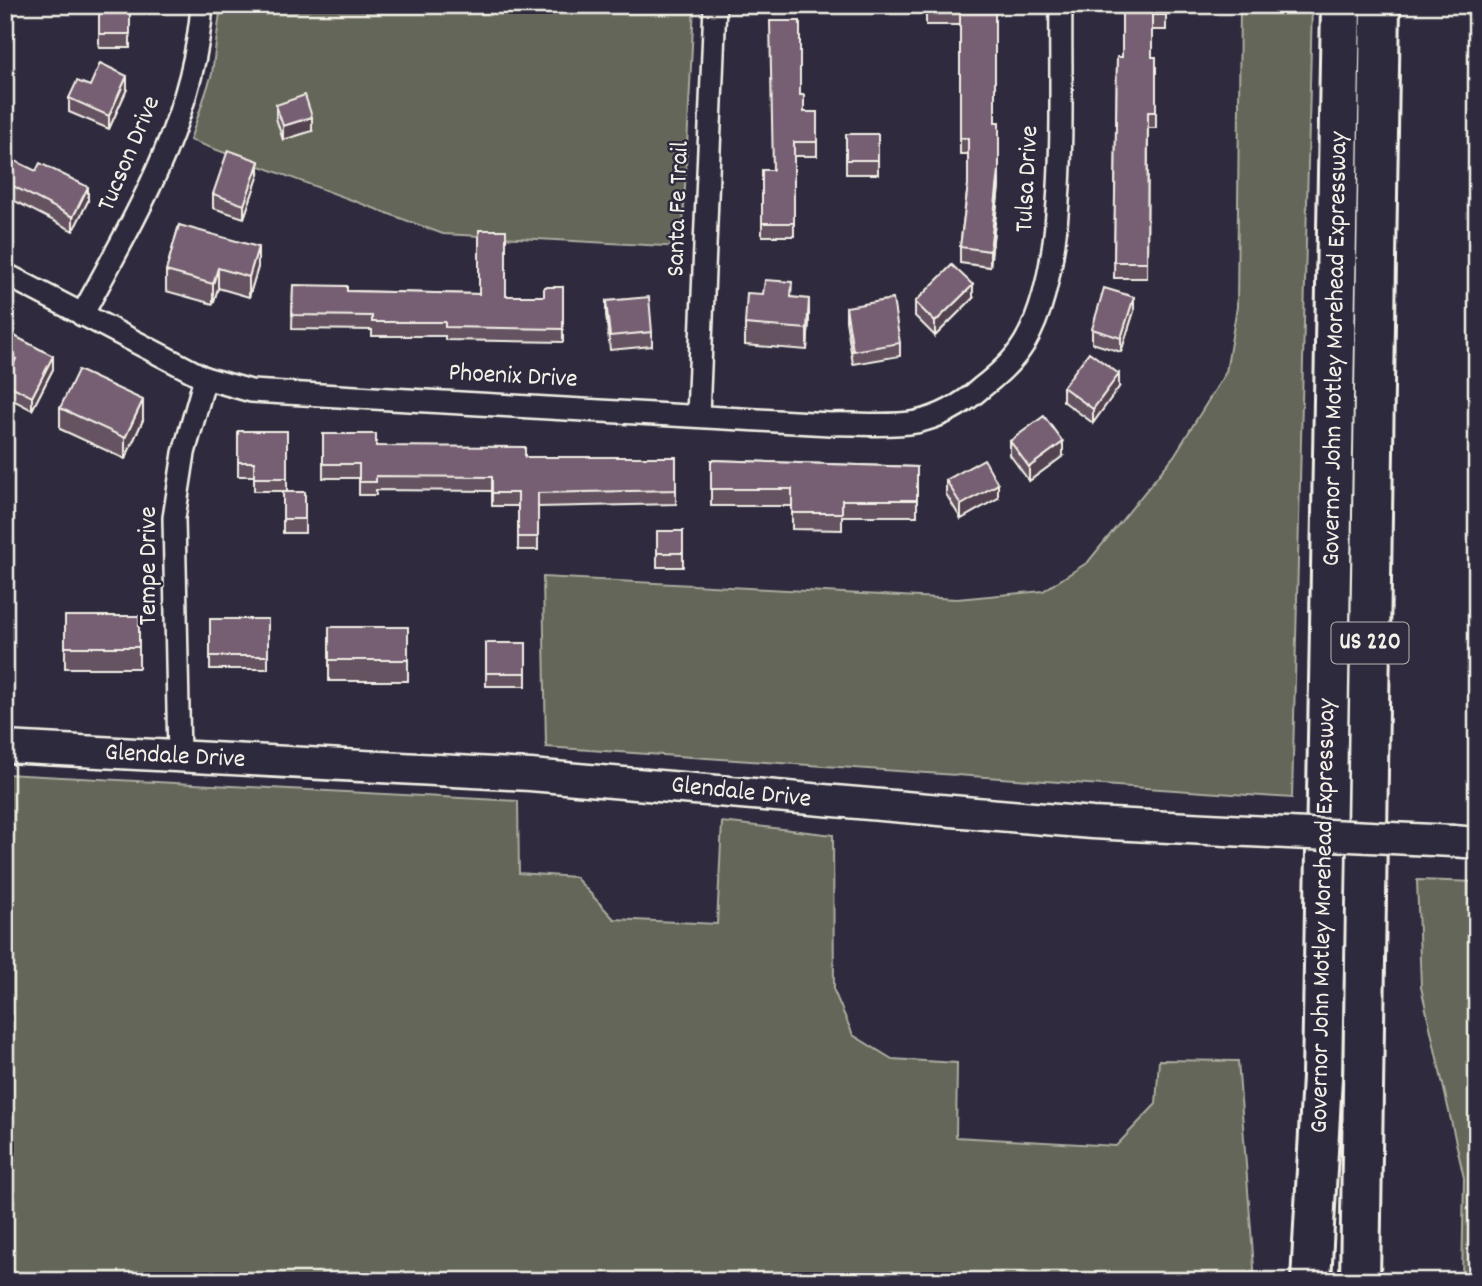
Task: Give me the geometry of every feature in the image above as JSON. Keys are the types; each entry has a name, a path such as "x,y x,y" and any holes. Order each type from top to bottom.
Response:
{"highway":[{"name":"Governor John Motley Morehead Expressway","path":"1311,1281 1323,1063 1341,5"},
{"name":"Governor John Motley Morehead Expressway","path":"1360,1281 1380,5"}],"street":[{"name":"Tucson Drive","path":"82,315 148,194 179,118 196,55 202,5"},
{"name":"Santa Fe Trail","path":"698,415 715,5"},
{"name":"Tulsa Drive","path":"1021,349 1041,303 1052,267 1058,183 1061,5"},
{"name":"Phoenix Drive","path":"5,274 205,378 251,391 830,424 916,422 961,405 1001,371 1021,349"},
{"name":"Tempe Drive","path":"179,757 174,518 184,453 205,378"},
{"name":"Glendale Drive","path":"5,747 530,775 1026,818 1465,842"}],"shaded area":[{"path":"1477,123 1477,801 1471,801"}],"green space":[{"path":"221,5 694,5 682,247 443,234 190,140 212,74"},
{"path":"1240,5 1312,5 1292,798 546,747 543,577 957,599 1043,591 1088,562 1174,456 1226,372 1237,307"},
{"path":"5,774 518,801 519,873 575,877 614,919 717,924 722,822 833,835 834,991 853,1035 892,1059 957,1063 956,1137 1116,1146 1156,1104 1159,1060 1238,1061 1255,1281 5,1281"},
{"path":"1417,880 1477,882 1477,1281 1462,1281 1464,1178 1421,987"}],"building":[{"path":"99,5 130,5 130,34 99,34"},
{"path":"926,5 995,5 995,122 999,122 999,170 990,251 960,247 968,185 968,138 960,138 960,9 926,9"},
{"path":"1122,5 1166,5 1166,15 1152,15 1152,57 1156,57 1156,112 1148,112 1147,262 1114,262 1117,57 1122,57"},
{"path":"770,21 800,21 800,95 804,95 804,112 817,112 817,142 794,142 794,223 762,223 762,170 773,170"},
{"path":"100,63 127,76 109,116 69,98 77,81 90,86"},
{"path":"305,95 312,117 283,126 276,105"},
{"path":"846,134 878,134 878,160 846,160"},
{"path":"228,150 259,161 244,205 213,194"},
{"path":"5,156 36,171 40,163 88,187 73,217 5,182"},
{"path":"179,225 258,247 249,277 218,268 213,284 166,271"},
{"path":"479,230 506,230 506,296 544,296 544,287 563,287 563,329 445,327 445,322 372,322 372,316 292,315 293,285 347,286 347,291 479,294"},
{"path":"952,265 973,285 935,322 915,302"},
{"path":"765,280 792,282 791,297 809,299 807,329 745,324 747,293 763,294"},
{"path":"1104,288 1134,297 1121,338 1092,329"},
{"path":"649,297 652,332 610,336 606,301"},
{"path":"893,299 900,343 853,351 846,307"},
{"path":"5,331 53,356 32,397 5,383 16,359 5,354"},
{"path":"1089,352 1119,374 1093,409 1063,387"},
{"path":"78,370 143,400 125,438 60,408"},
{"path":"1044,416 1063,442 1029,467 1010,441"},
{"path":"238,431 287,431 287,478 254,478 254,462 238,462"},
{"path":"323,434 376,434 376,446 525,447 525,457 676,457 676,490 538,493 538,537 518,537 518,493 492,493 492,477 376,476 376,482 359,482 359,464 323,464"},
{"path":"984,459 998,484 961,505 946,480"},
{"path":"711,460 917,467 917,500 842,500 842,513 792,513 792,489 711,489"},
{"path":"283,492 305,492 305,519 283,519"},
{"path":"657,531 683,531 683,553 657,553"},
{"path":"65,616 139,616 139,647 65,647"},
{"path":"210,619 268,619 268,656 210,656"},
{"path":"329,627 408,627 408,660 329,660"},
{"path":"486,643 526,643 526,673 486,673"}]}
